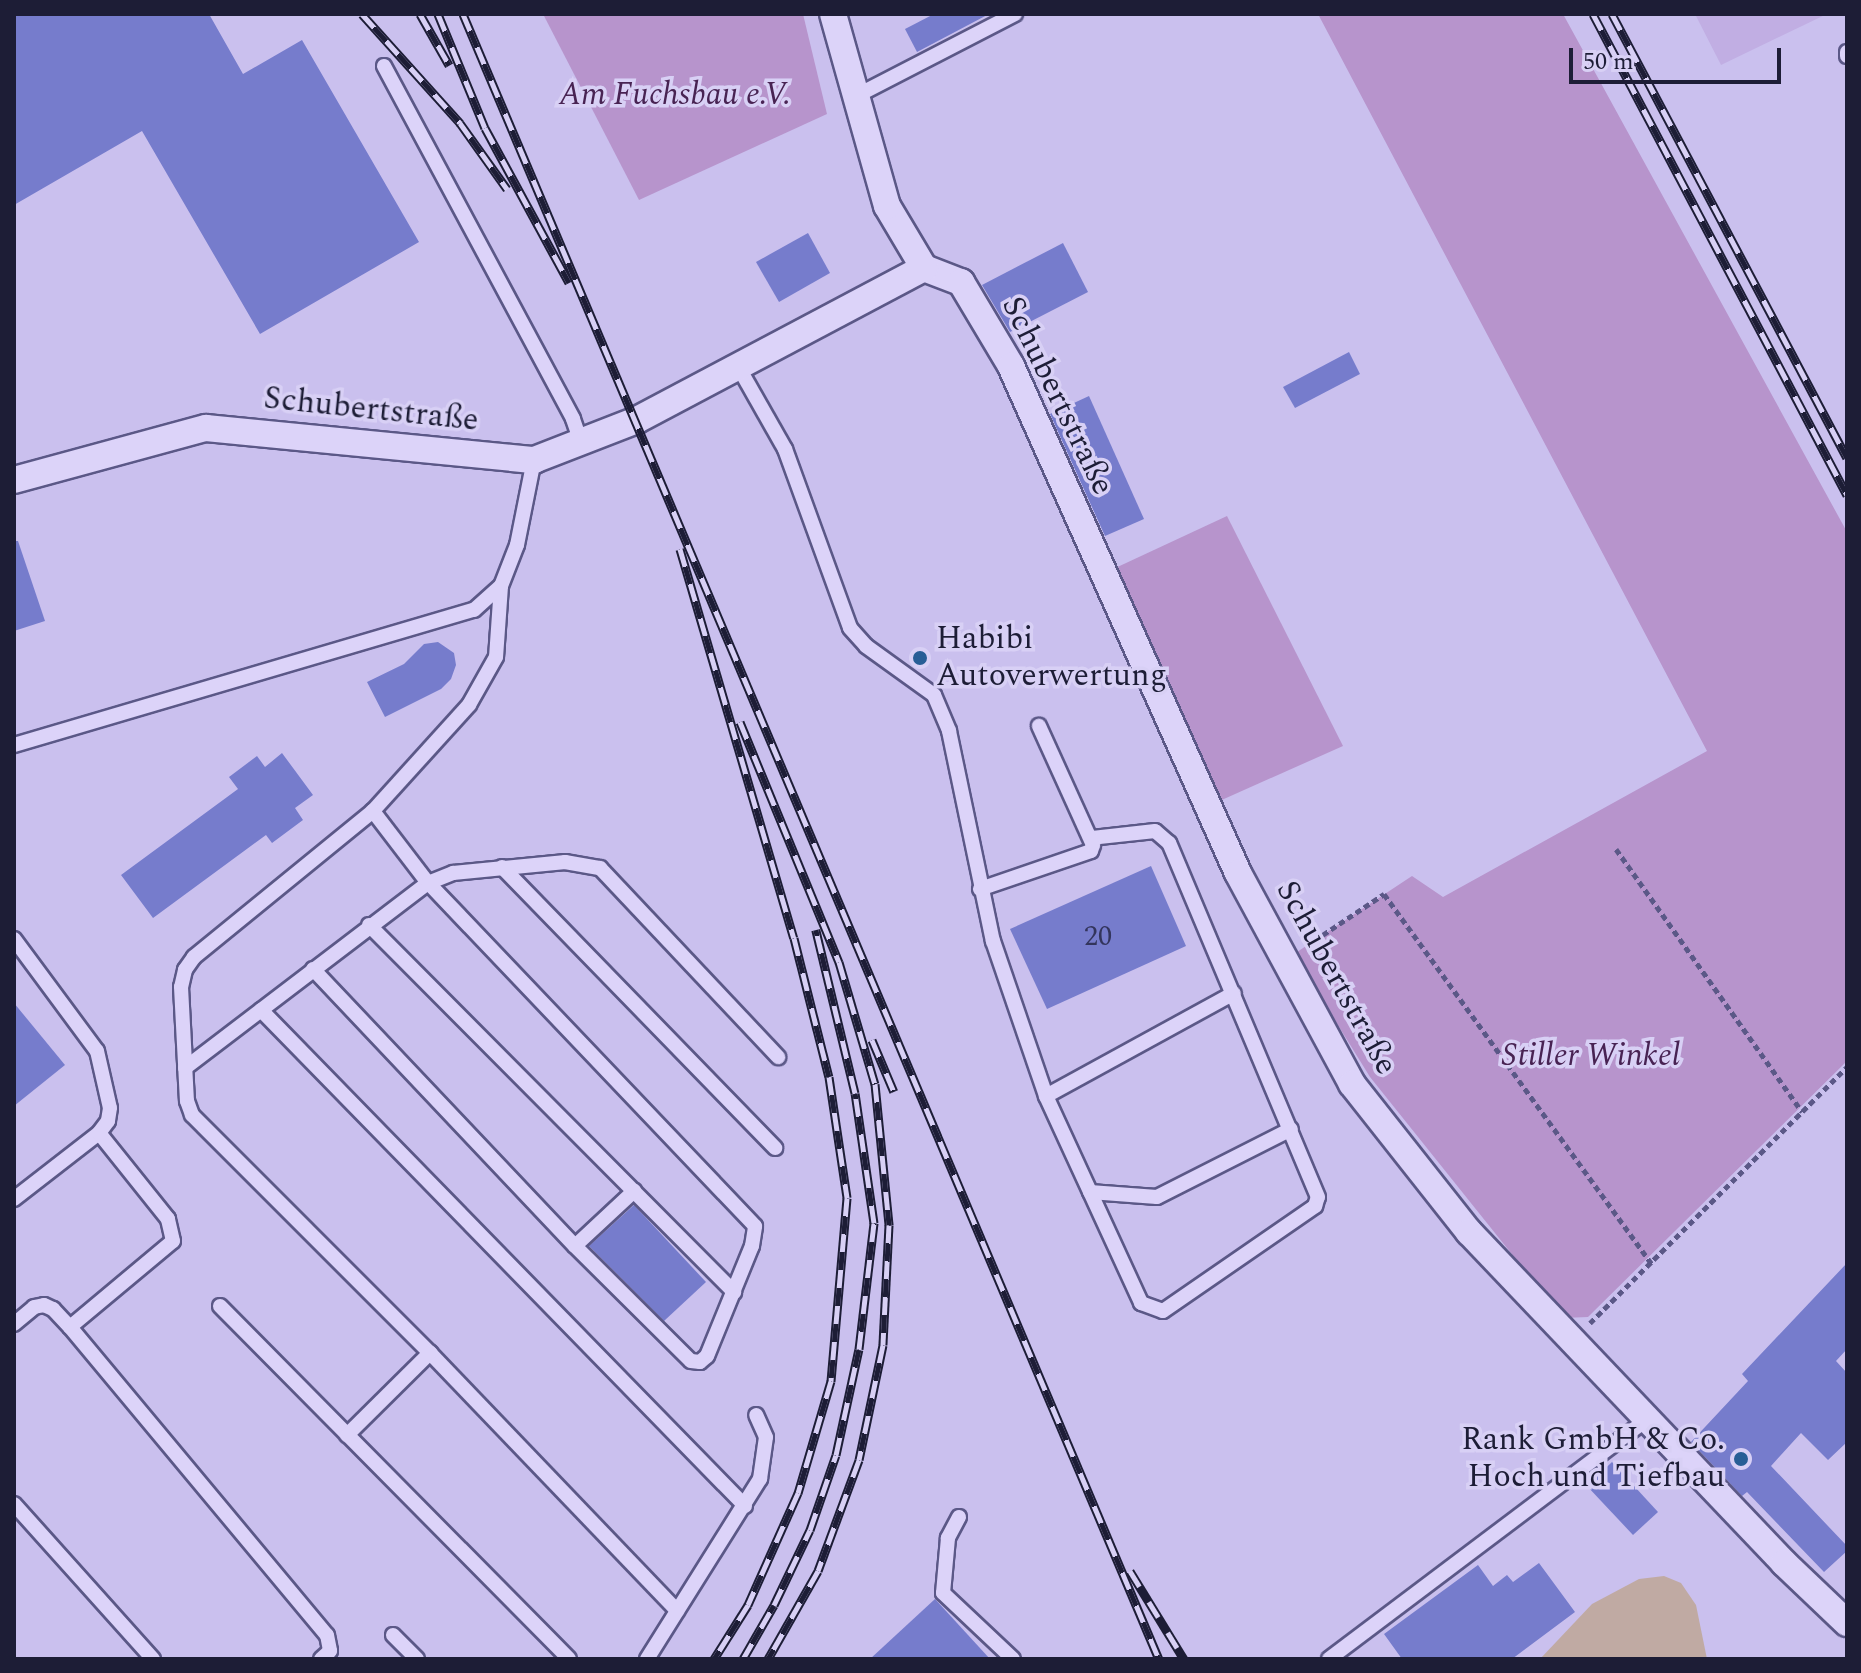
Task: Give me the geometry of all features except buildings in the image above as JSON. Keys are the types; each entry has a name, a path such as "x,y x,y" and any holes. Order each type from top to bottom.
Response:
{"street":[{"path":"833,14 887,206 924,268"},
{"name":"Schubertstraße","path":"14,480 206,428 534,460 637,420 924,268 961,282 1011,366 1238,873 1352,1084 1469,1232 1784,1563 1847,1623"}],"lane":[{"path":"856,96 1015,14"},
{"path":"384,66 573,419 581,442"},
{"path":"739,368 785,449 850,628 866,646 934,695 949,731 993,941 1046,1096 1141,1303 1163,1311 1315,1206 1318,1197 1234,993 1164,837 1155,831 1092,838"},
{"path":"534,460 517,545 501,586 496,657 469,705 373,811 194,957 185,970 181,987 187,1101 192,1115 430,1353 677,1611"},
{"path":"14,745 444,620 474,610 501,586"},
{"path":"980,889 1091,851 1092,838 1039,726"},
{"path":"313,969 575,1246 691,1361 700,1362 707,1356 752,1246 755,1226 428,883 373,811"},
{"path":"185,1068 428,883 453,873 565,862 600,868 778,1057"},
{"path":"502,867 775,1148"},
{"path":"369,925 734,1292"},
{"path":"14,939 97,1051 110,1108 108,1121 99,1133 14,1199"},
{"path":"1046,1096 1234,993"},
{"path":"261,1010 745,1506"},
{"path":"1090,1192 1157,1197 1291,1129"},
{"path":"70,1327 173,1241 168,1219 99,1133"},
{"path":"575,1246 634,1191"},
{"path":"14,1324 34,1307 44,1305 53,1309 70,1327 327,1635 330,1651 321,1659"},
{"path":"220,1306 569,1659"},
{"path":"347,1435 430,1353"},
{"path":"647,1659 760,1479 766,1455 766,1437 756,1415"},
{"path":"1329,1659 1647,1419"},
{"path":"14,1504 153,1659"},
{"path":"959,1517 948,1538 943,1593 1013,1659"},
{"path":"393,1635 417,1659"}],"path":[{"path":"1616,849 1802,1112"},
{"path":"1285,959 1384,894 1652,1264"},
{"path":"1572,1340 1652,1264 1847,1067"}],"shaded area":[{"path":"1695,14 1827,14 1721,65"},
{"path":"1664,1576 1681,1583 1696,1605 1707,1659 1540,1659 1592,1604 1639,1579"}],"green space":[{"name":"Am Fuchsbau e.V.","path":"543,14 803,14 827,114 639,200"},
{"name":"Stiller Winkel","path":"1318,14 1563,14 1847,532 1847,1061 1588,1317 1563,1318 1370,1077 1294,954 1412,876 1443,897 1707,751"},
{"path":"1227,516 1343,746 1215,803 1111,570"}],"railway":[{"path":"362,14 460,123 507,189"},
{"path":"420,14 449,65"},
{"path":"438,14 485,128 569,283"},
{"path":"463,14 1159,1659"},
{"path":"1593,14 1847,495"},
{"path":"1612,14 1847,458"},
{"path":"680,549 794,938 829,1077 847,1198 831,1381 798,1493 748,1605 714,1659"},
{"path":"740,722 839,962 875,1084 889,1225 883,1345 859,1460 818,1571 768,1659"},
{"path":"743,1659 774,1605 810,1530 836,1455 859,1349 874,1223 855,1093 816,930"},
{"path":"872,1040 894,1092"},
{"path":"1130,1571 1184,1659"}],"place":[{"name":"Habibi Autoverwertung","path":"920,658"},
{"name":"Rank GmbH & Co. Hoch und Tiefbau","path":"1741,1459"}]}
